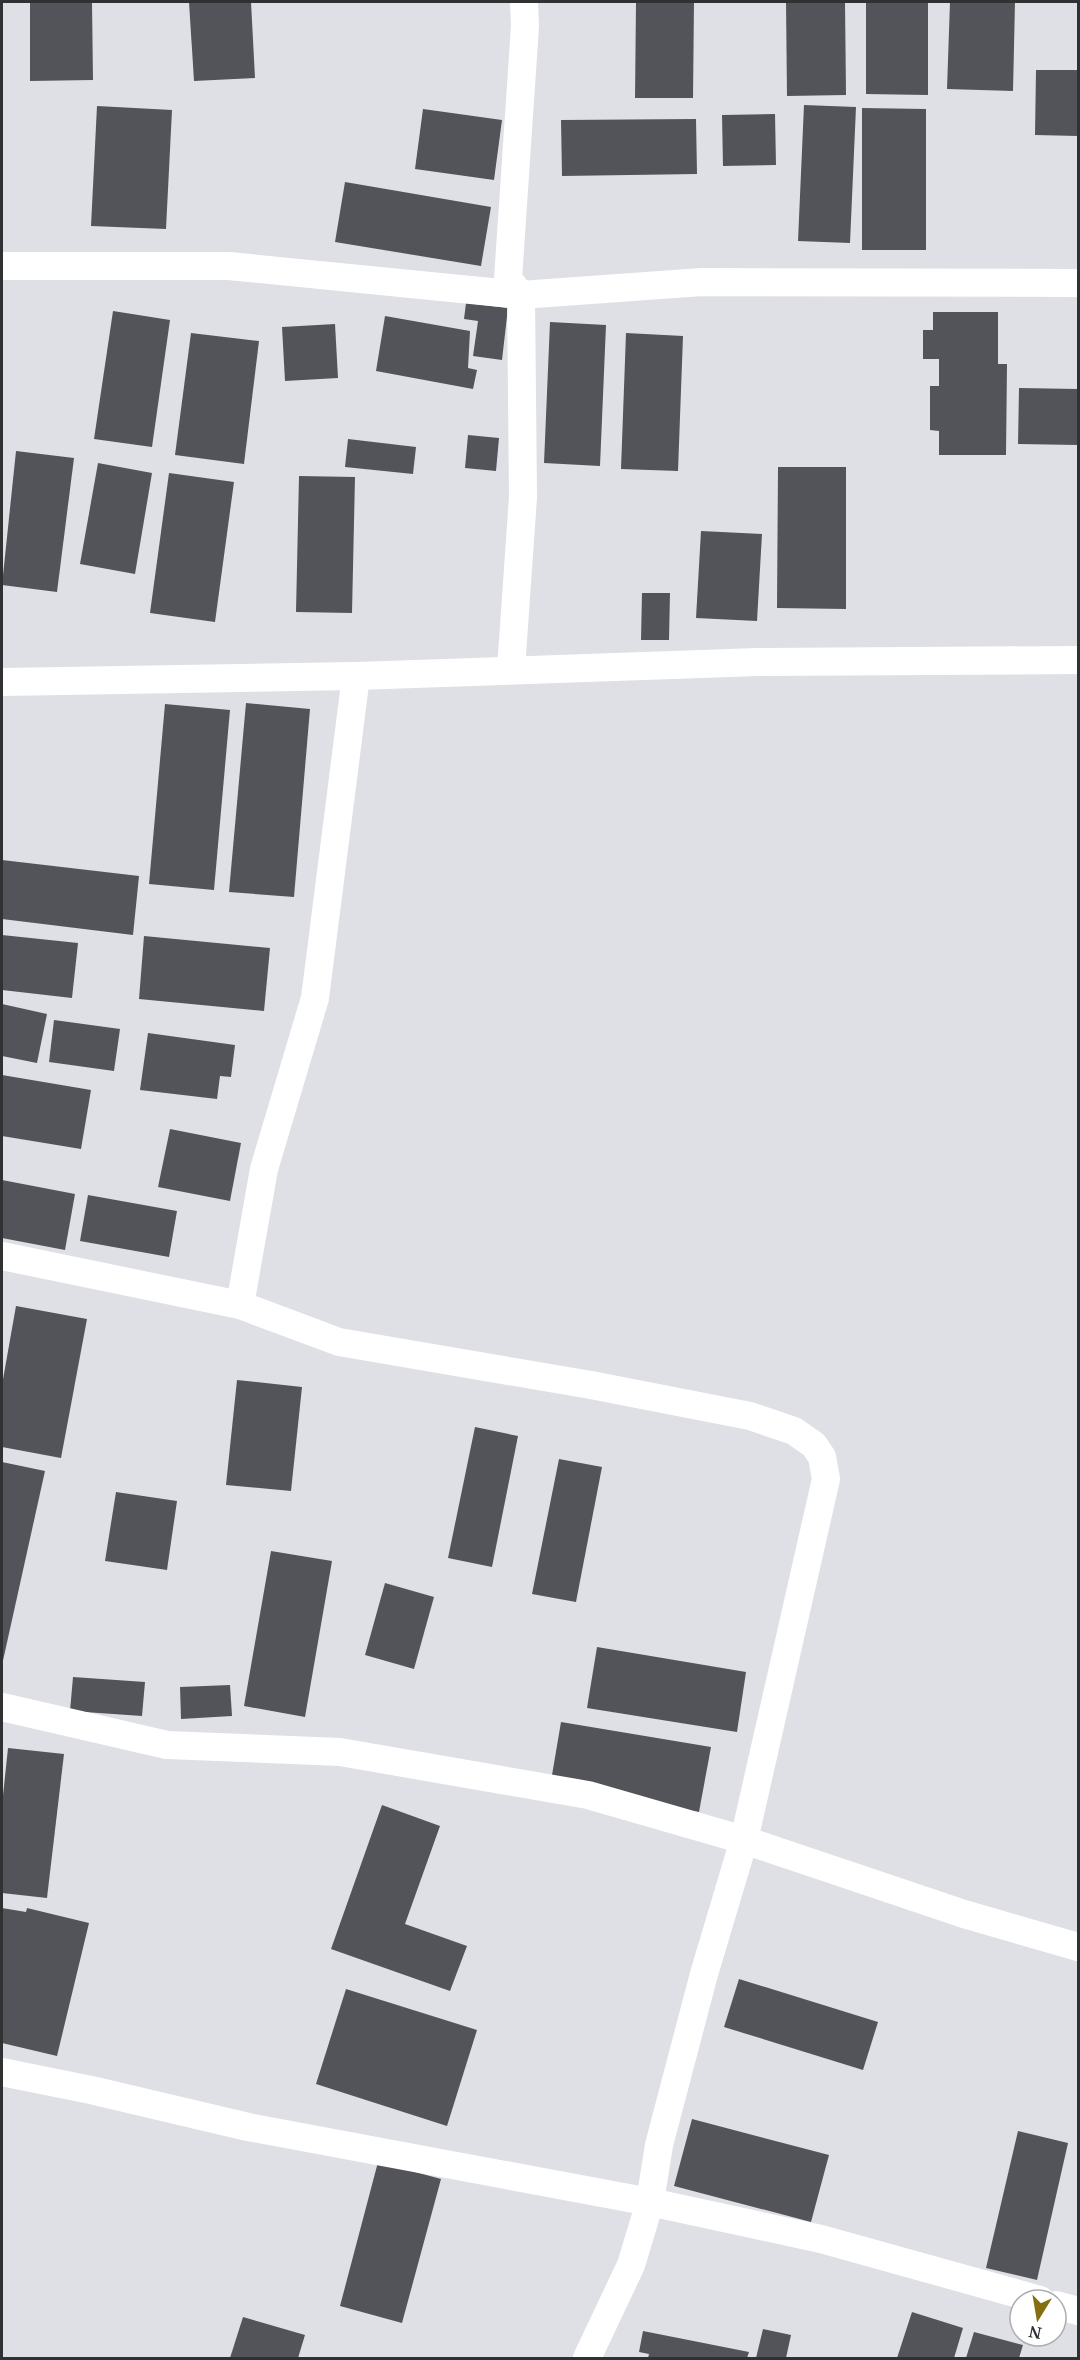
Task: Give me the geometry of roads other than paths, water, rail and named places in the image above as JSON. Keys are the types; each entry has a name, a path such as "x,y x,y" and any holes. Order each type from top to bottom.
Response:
{"street":[{"path":"511,669 523,497 521,295 508,279 525,26 524,2"},
{"path":"2,266 229,266 521,295 702,282 1078,283"},
{"path":"2,682 356,676 758,662 1078,660"},
{"path":"240,1305 264,1169 315,998 356,676"},
{"path":"2,1256 240,1305 339,1342 591,1385 750,1416 794,1431 814,1445 822,1457 826,1479 744,1840 704,1974 662,2133 650,2202 631,2265 587,2358"},
{"path":"2,1707 167,1745 340,1752 588,1795 744,1840 964,1914 1078,1947"},
{"path":"2,2072 91,2090 248,2127 650,2202 821,2239 1008,2291"}]}
